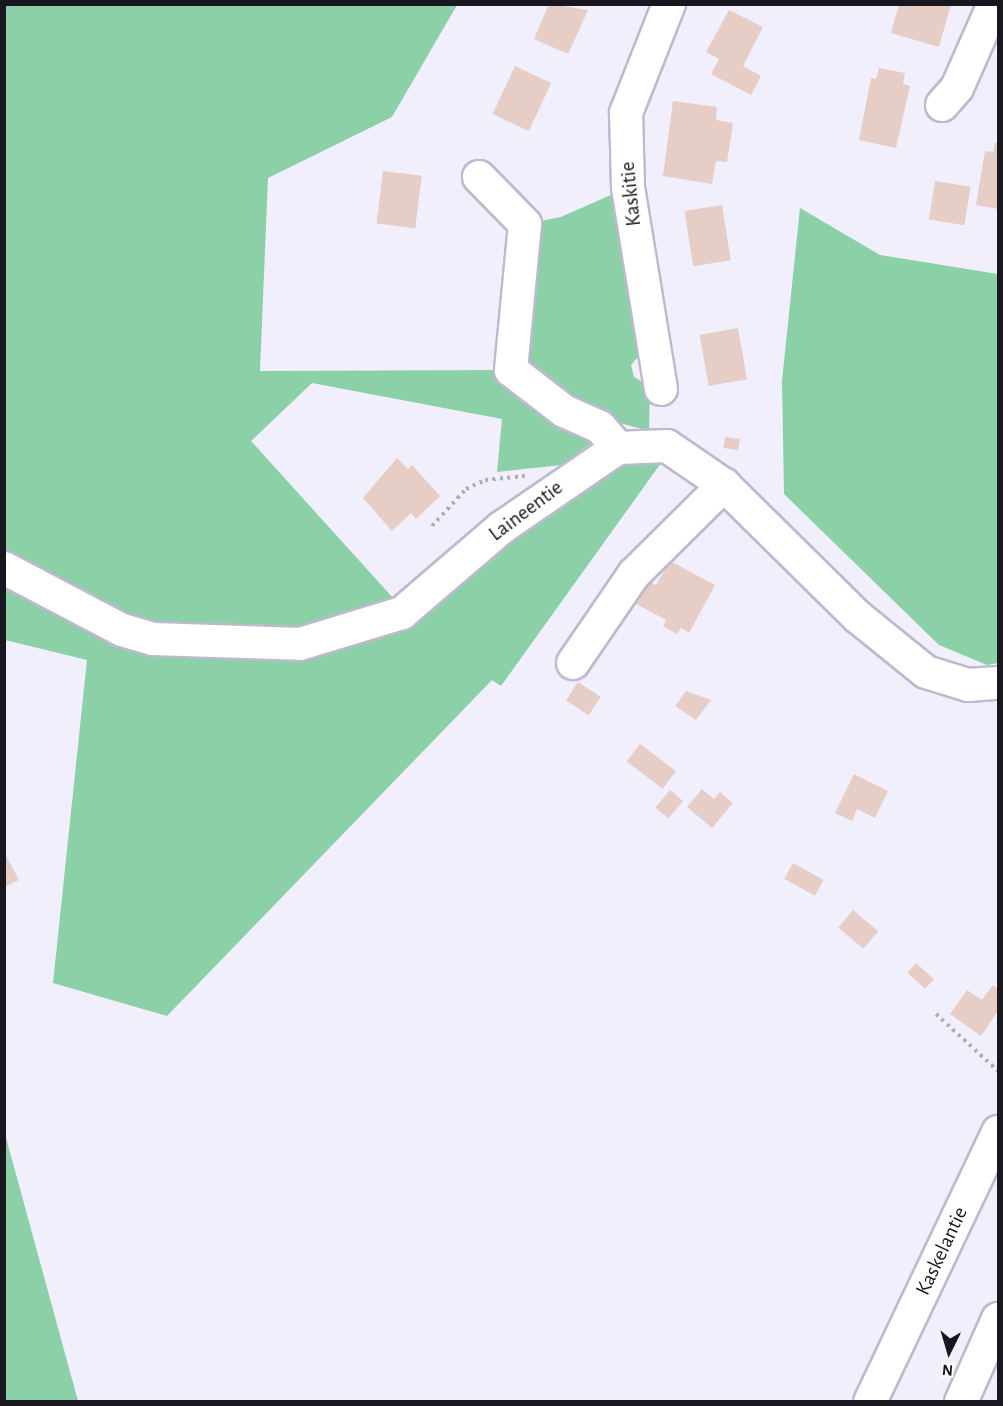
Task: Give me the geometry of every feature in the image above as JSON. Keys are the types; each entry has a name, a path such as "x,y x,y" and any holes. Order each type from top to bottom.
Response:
{"street":[{"name":"Kaskitie","path":"661,389 628,187 626,113 669,4"},
{"path":"942,105 957,88 994,4"},
{"path":"479,177 525,224 511,370 564,411 600,427 618,447 667,446 724,485 858,617 926,672 968,685 999,682"},
{"name":"Laineentie","path":"4,568 101,620 153,639 300,644 402,613 566,481 618,447"},
{"path":"573,663 634,574 724,485"},
{"name":"Kaskelantie","path":"870,1401 999,1132"},
{"path":"961,1401 999,1318"}],"path":[{"path":"432,526 466,489 485,480 548,473 566,481"},
{"path":"936,1014 999,1071"}],"green space":[{"path":"5,5 457,5 392,117 268,178 260,371 511,370 595,440 562,465 497,472 502,419 312,383 251,441 413,620 432,611 560,493 612,465 661,463 501,686 492,680 167,1016 53,983 87,660 5,640"},
{"path":"613,194 644,350 631,365 634,377 650,386 649,431 594,416 513,359 525,224 561,217"},
{"path":"800,208 880,255 998,274 998,663 987,665 939,645 784,494 782,381"},
{"path":"5,1134 78,1401 5,1401"}],"building":[{"path":"549,4 588,10 568,54 534,39"},
{"path":"899,4 951,4 939,47 891,33"},
{"path":"729,10 763,27 743,66 761,76 751,95 711,74 719,59 706,52"},
{"path":"515,66 551,83 529,131 493,114"},
{"path":"879,68 905,73 903,84 910,86 896,148 859,140 871,78 876,79"},
{"path":"673,101 717,107 716,120 733,123 727,162 716,161 712,184 663,176"},
{"path":"995,143 998,143 998,209 976,205 985,151 993,152"},
{"path":"383,171 422,176 415,228 377,224"},
{"path":"935,181 971,187 964,225 929,220"},
{"path":"722,205 731,260 693,266 684,211"},
{"path":"738,328 747,379 709,386 700,335"},
{"path":"725,437 740,439 738,450 723,448"},
{"path":"397,458 408,469 412,465 440,496 416,519 411,513 392,531 363,498"},
{"path":"670,561 715,585 689,633 681,628 677,634 663,626 666,620 627,599 640,576 656,585"},
{"path":"578,682 601,697 589,715 566,700"},
{"path":"686,691 711,700 696,720 675,706"},
{"path":"640,744 676,771 663,789 627,762"},
{"path":"854,774 888,791 875,818 857,809 852,821 835,813"},
{"path":"702,789 714,799 720,792 733,803 712,828 687,807"},
{"path":"670,790 683,801 668,819 655,808"},
{"path":"4,852 19,880 4,887"},
{"path":"793,863 824,880 815,896 784,879"},
{"path":"853,910 878,931 863,949 838,928"},
{"path":"916,963 934,979 925,989 907,973"},
{"path":"993,985 998,989 998,1011 981,1036 950,1014 967,990 982,1000"}]}
